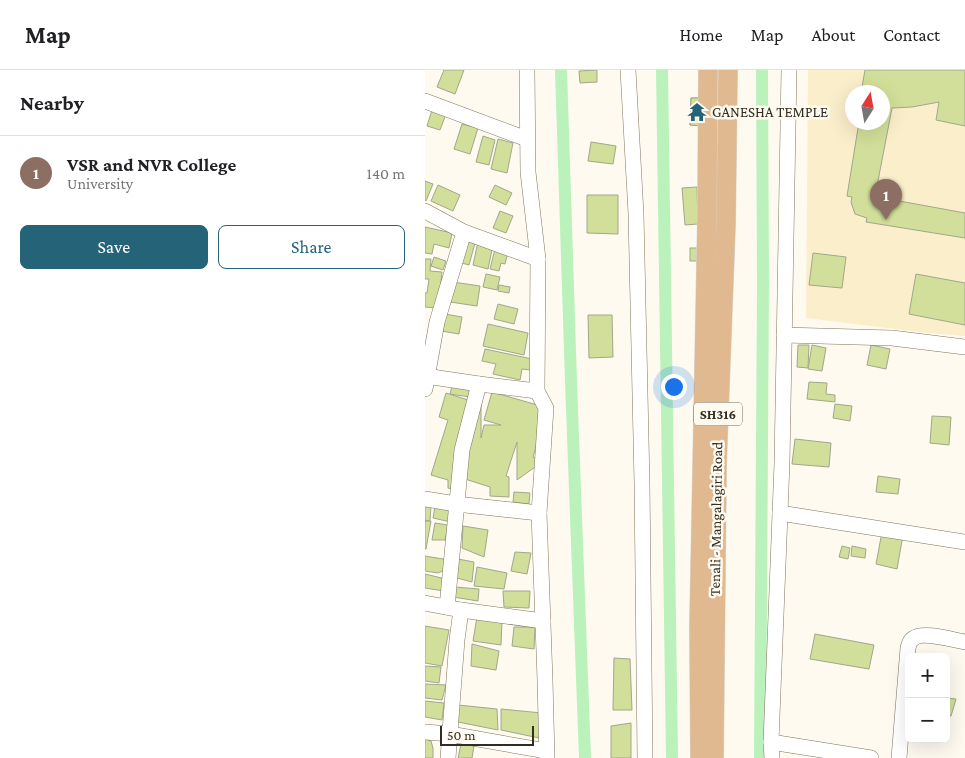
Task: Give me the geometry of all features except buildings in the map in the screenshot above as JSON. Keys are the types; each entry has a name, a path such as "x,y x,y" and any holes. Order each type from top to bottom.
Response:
{"main road":[{"name":"Tenali - Mangalagiri Road","path":"700,758 699,626 707,227 708,70"},
{"name":"Tenali - Mangalagiri Road","path":"714,758 717,474 726,224 728,70"}],"street":[{"path":"425,732 450,734 546,755 539,514 546,408 537,391 538,259 528,172 527,70"},
{"path":"628,70 636,234 642,483 645,758"},
{"path":"772,758 771,742 782,463 789,70"},
{"path":"425,101 527,139"},
{"path":"425,211 464,232 538,259"},
{"path":"464,232 437,322 426,380 537,391"},
{"path":"784,336 892,338 965,348"},
{"path":"448,758 457,640 454,609 457,504 462,450 479,384"},
{"path":"425,499 539,514"},
{"path":"780,513 965,542"},
{"path":"425,603 454,609 543,621"},
{"path":"899,758 910,642 915,636 922,635 965,642"},
{"path":"771,742 871,758"}],"shaded area":[{"path":"808,70 965,70 965,336 806,318"}],"waterway":[{"path":"561,70 585,758"},
{"path":"662,70 672,758"},
{"path":"760,758 763,285 762,70"}],"place":[{"name":"GANESHA TEMPLE","path":"697,112"},
{"name":"VSR and NVR College","path":"886,220"}]}
